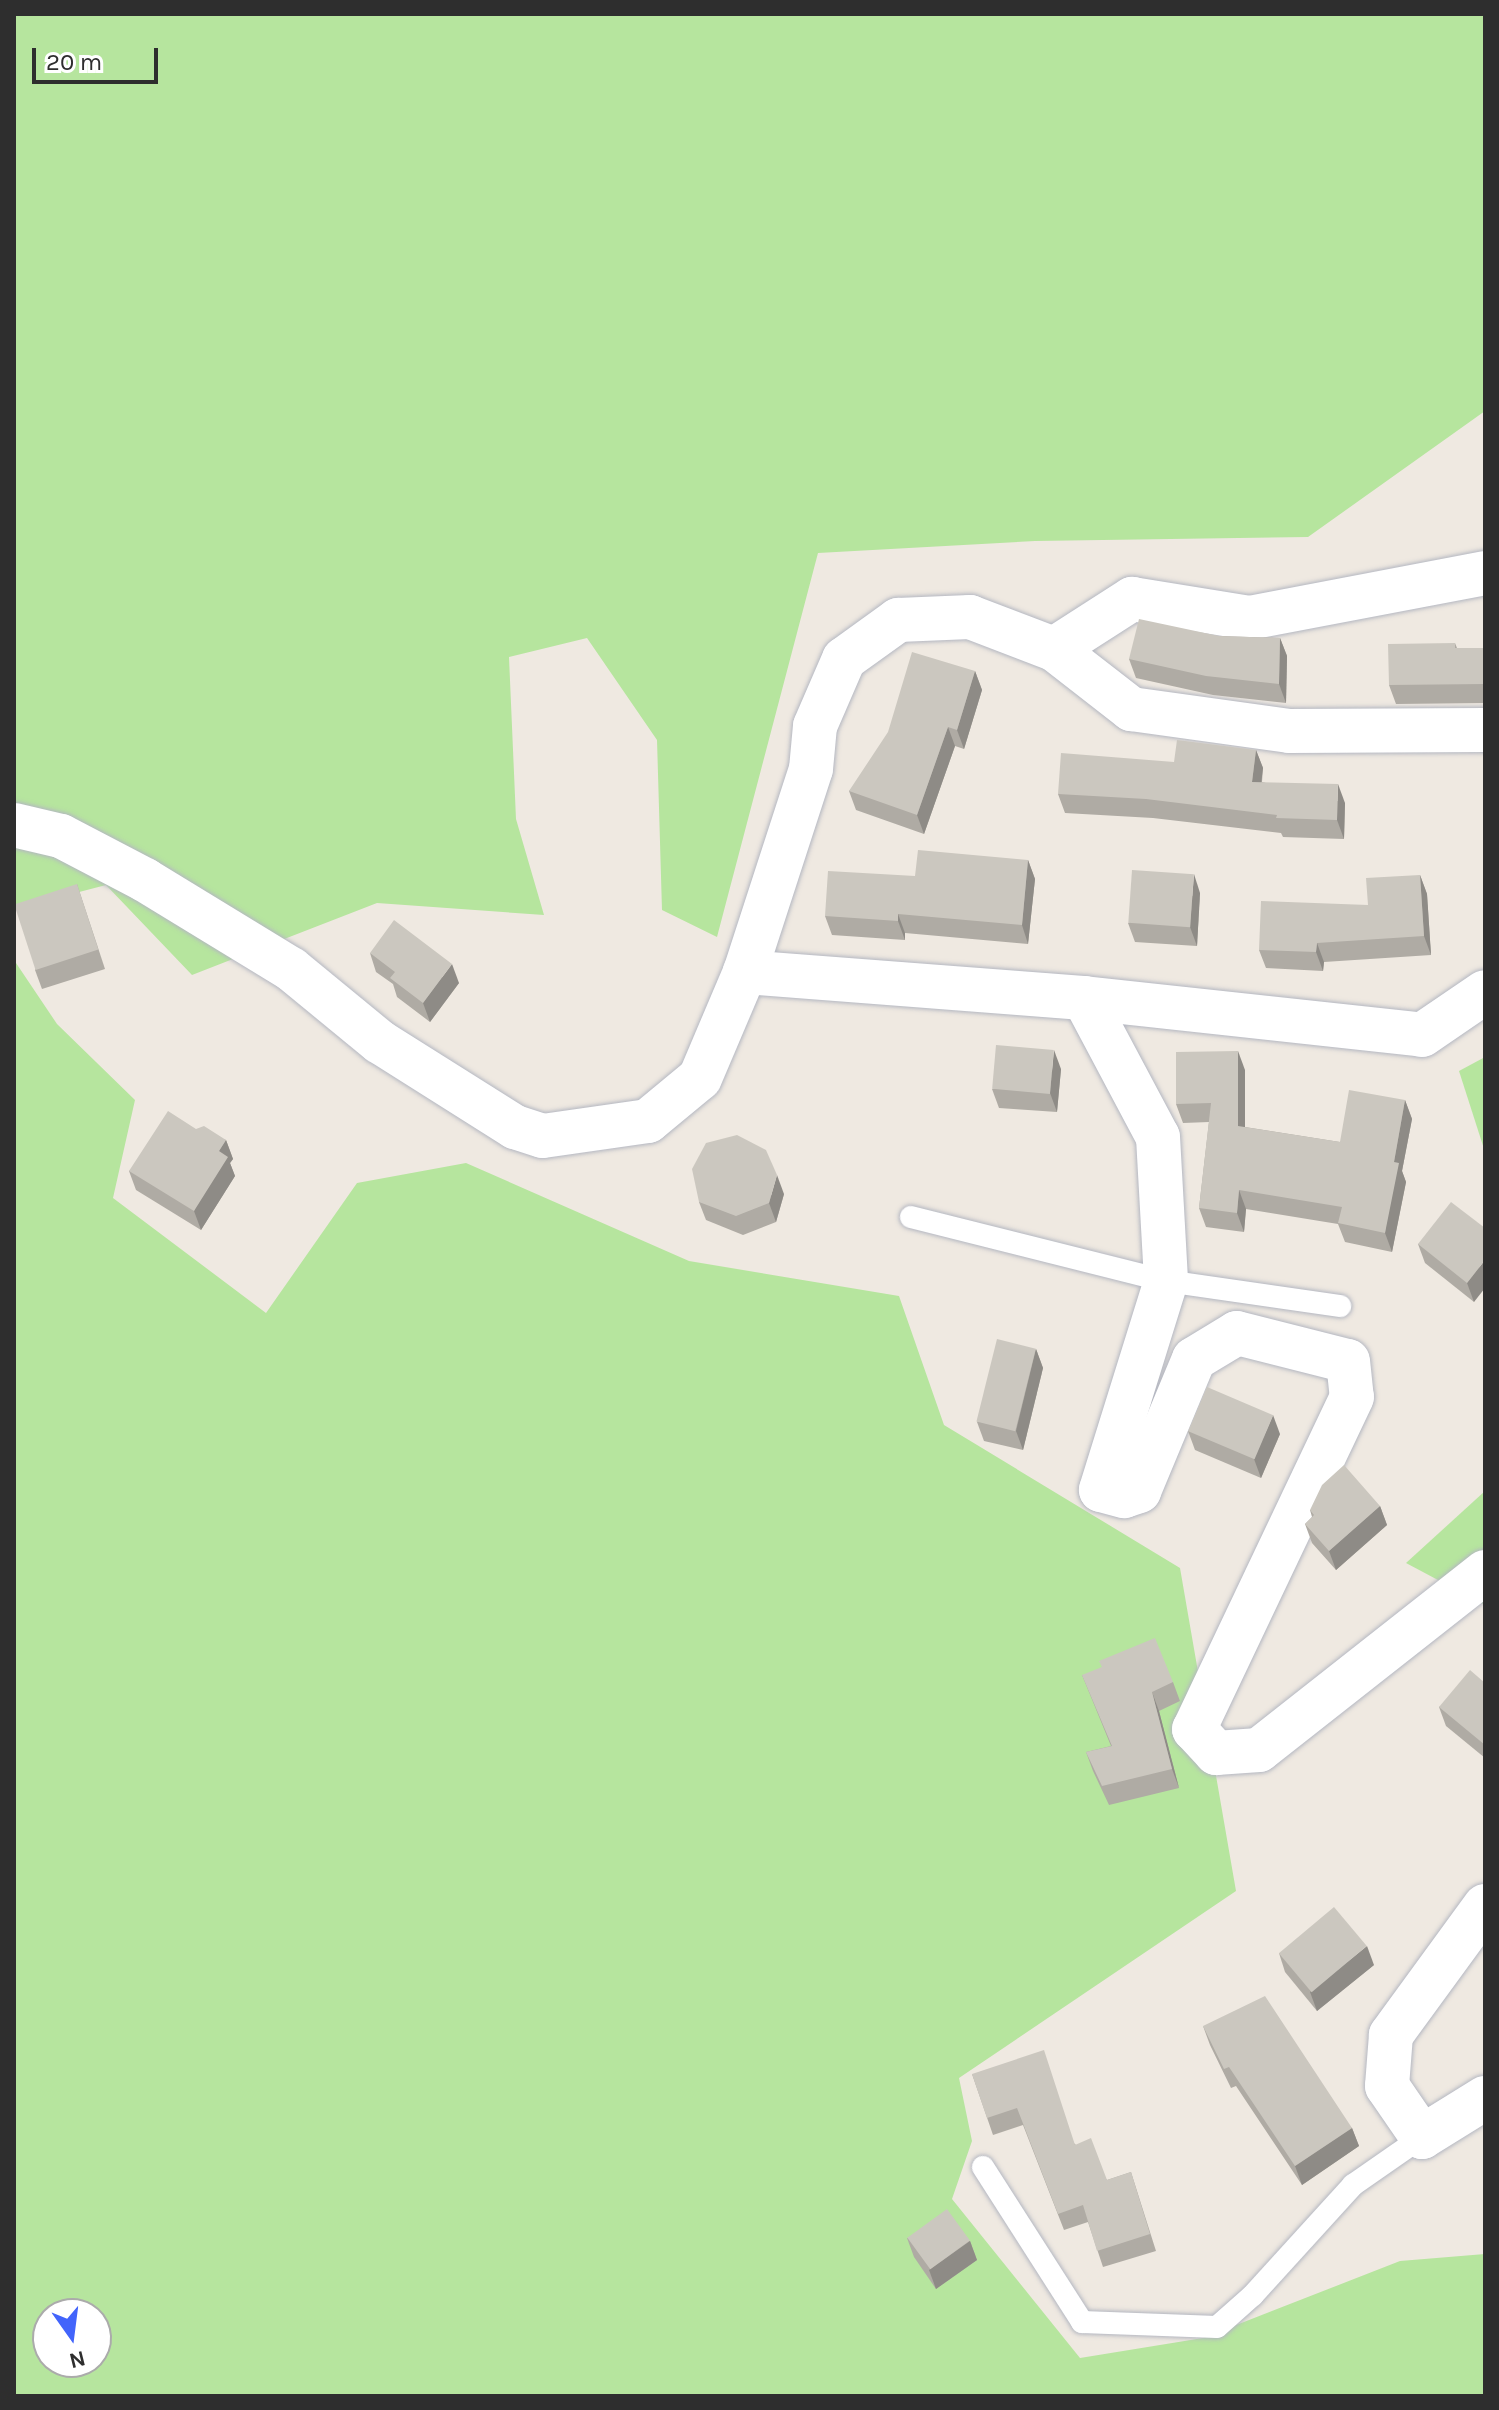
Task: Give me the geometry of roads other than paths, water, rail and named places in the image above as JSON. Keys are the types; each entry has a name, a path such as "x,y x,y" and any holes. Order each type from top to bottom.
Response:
{"street":[{"path":"1054,649 1132,599 1249,618 1485,573"},
{"path":"14,825 61,836 145,880 291,969 380,1042 515,1127 543,1136 648,1121 700,1078 745,972 811,769 815,726 844,659 898,620 970,617 1054,649 1131,709 1289,731 1485,730"},
{"path":"745,972 1084,998 1422,1035 1485,992"},
{"path":"1084,998 1158,1137 1166,1281 1101,1490 1124,1496 1139,1491 1194,1359 1237,1333 1348,1361 1352,1397 1194,1729 1216,1753 1259,1750 1485,1572"},
{"path":"1485,1906 1391,2035 1387,2086 1422,2137 1485,2098"}],"lane":[{"path":"911,1217 1166,1281 1340,1306"},
{"path":"983,2167 1082,2322 1217,2327 1253,2295 1353,2185 1422,2137"}]}
